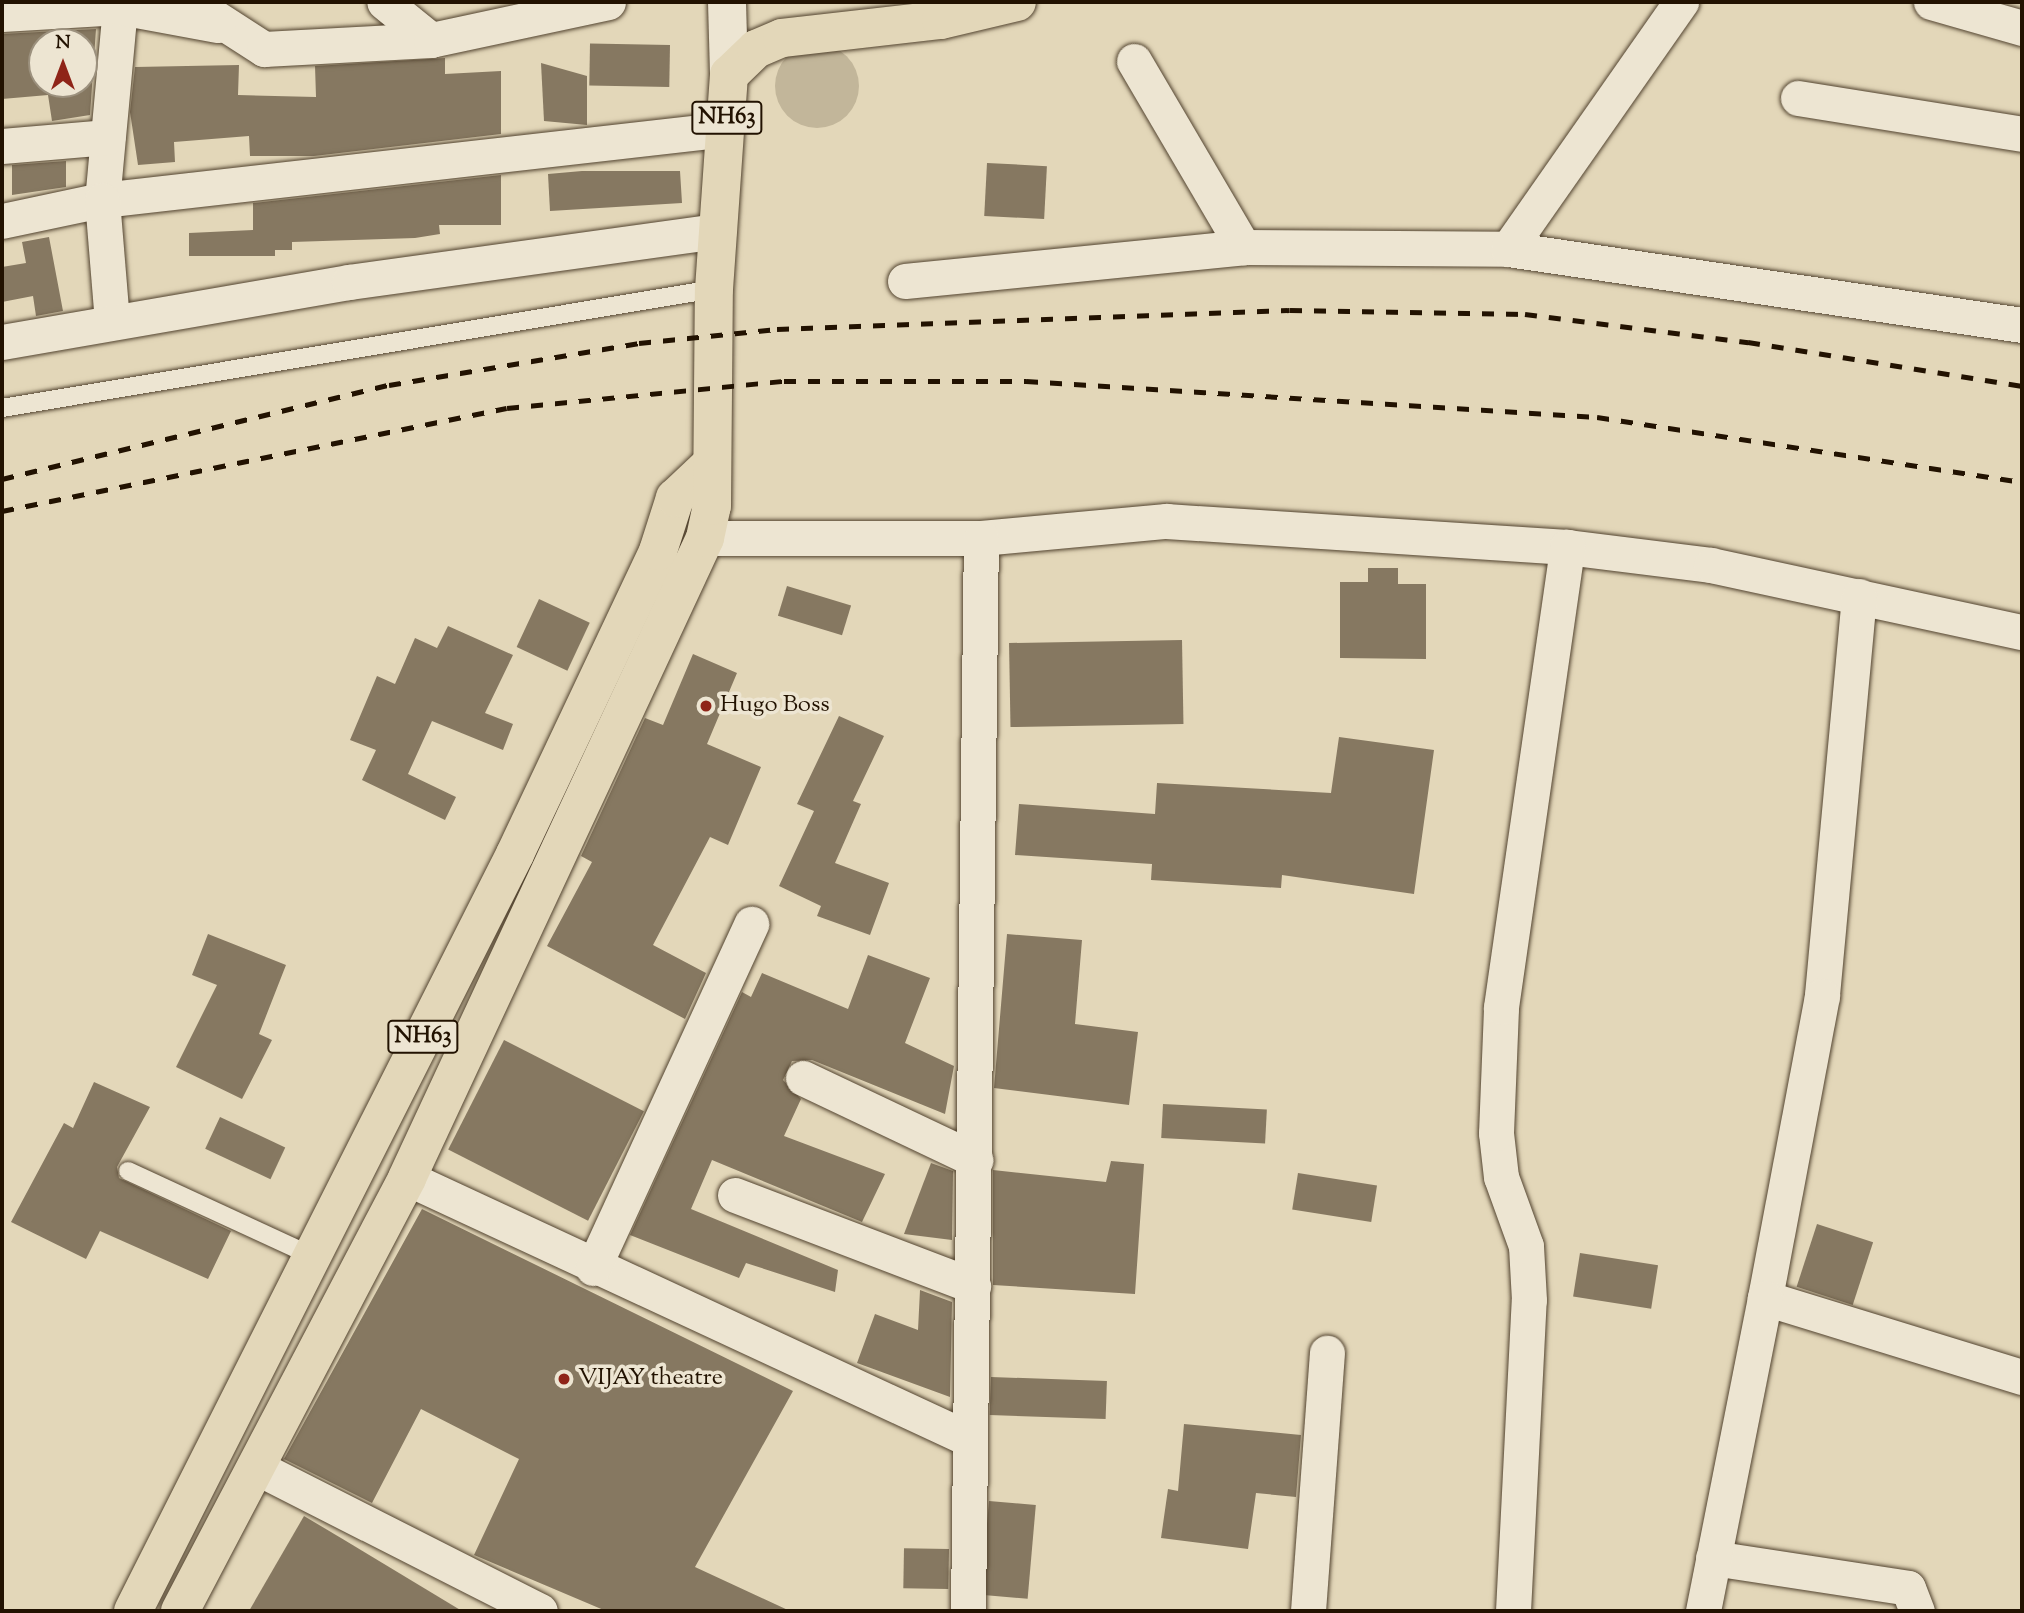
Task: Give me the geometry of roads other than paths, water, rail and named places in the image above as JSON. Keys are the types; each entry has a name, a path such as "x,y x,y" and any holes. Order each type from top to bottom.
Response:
{"highway":[{"name":"NH63","path":"180,1611 258,1468 407,1178 705,538 710,466 714,289 729,75 756,49 782,38 941,20 1017,2"},
{"name":"NH63","path":"133,1611 516,854 658,551 675,498 710,466"}],"street":[{"path":"191,2 264,49 431,40 608,2"},
{"path":"384,2 431,40"},
{"path":"1508,249 1681,2"},
{"path":"1931,2 2022,28"},
{"path":"723,3 729,75"},
{"path":"2,14 121,7 225,26"},
{"path":"112,321 102,200 121,7"},
{"path":"1134,61 1243,247"},
{"path":"1798,98 2022,134"},
{"path":"2,222 102,200 726,130"},
{"path":"2,146 108,137"},
{"path":"2,342 112,321 718,232"},
{"path":"905,281 1243,247 1508,249 2022,325"},
{"path":"705,538 981,538 1166,521 1567,547 1712,565 2022,632"},
{"path":"968,1611 976,1160 981,538"},
{"path":"1513,1611 1529,1300 1526,1246 1500,1177 1496,1133 1500,1007 1567,547"},
{"path":"1703,1611 1822,996 1859,596"},
{"path":"593,1268 751,924"},
{"path":"803,1078 976,1160"},
{"path":"407,1178 593,1268 969,1439"},
{"path":"735,1195 973,1286"},
{"path":"1765,1298 2022,1377"},
{"path":"1308,1611 1327,1353"},
{"path":"258,1468 540,1611"},
{"path":"1713,1558 1908,1588 1916,1611"}],"lane":[{"path":"2,408 714,289"},
{"path":"128,1171 312,1256"}],"railway":[{"path":"2,479 389,385 639,343 777,329 1290,310 1525,314 1748,342 2022,386"},
{"path":"2,511 507,408 784,381 1026,381 1597,417 2022,482"}],"place":[{"name":"Hugo Boss","path":"706,706"},
{"name":"VIJAY theatre","path":"564,1379"}]}
